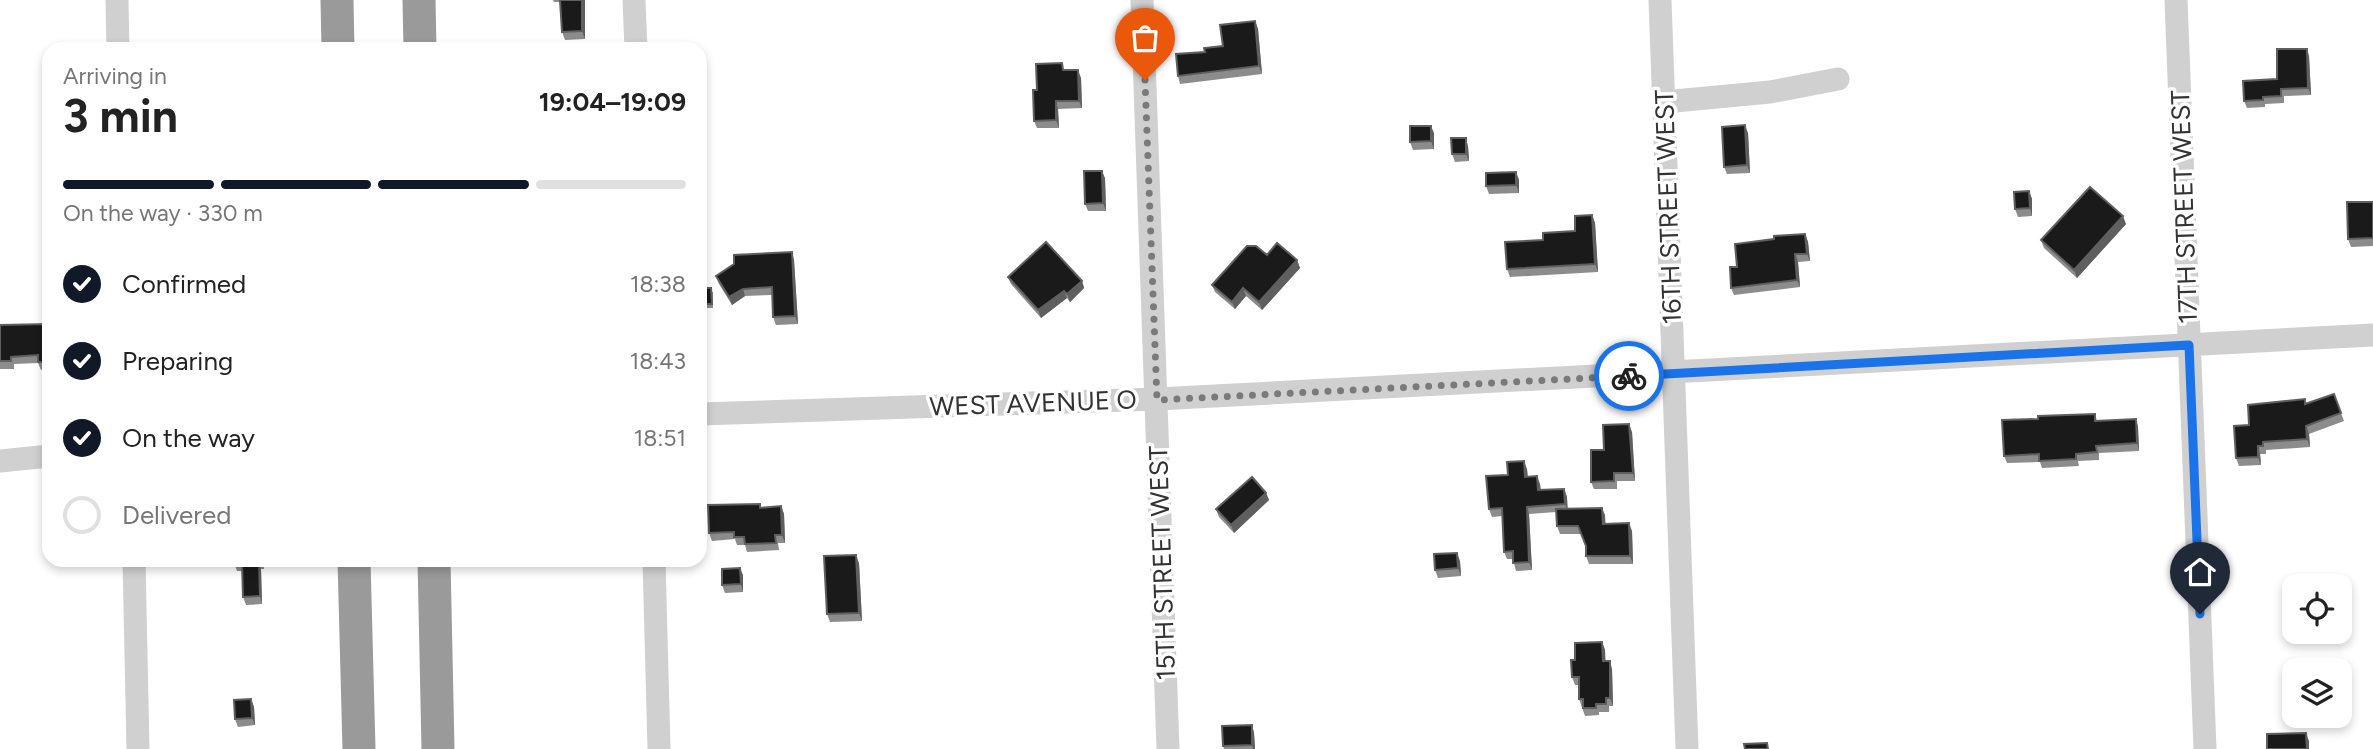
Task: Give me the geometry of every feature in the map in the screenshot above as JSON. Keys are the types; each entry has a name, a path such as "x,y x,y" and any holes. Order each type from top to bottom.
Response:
{"highway":[{"path":"337,0 338,42"},
{"path":"419,0 421,42"},
{"path":"354,567 359,749"},
{"path":"433,567 438,749"}],"street":[{"path":"117,0 118,42"},
{"path":"634,0 636,42"},
{"name":"15TH STREET WEST","path":"1142,0 1168,749"},
{"name":"16TH STREET WEST","path":"1660,0 1687,749"},
{"name":"17TH STREET WEST","path":"2176,0 2205,749"},
{"path":"1664,102 1770,92 1838,79"},
{"name":"WEST AVENUE O","path":"707,414 1157,400 2373,335"},
{"path":"0,461 42,457"},
{"path":"134,567 138,749"},
{"path":"654,567 659,749"}],"building":[{"path":"560,0 582,0 582,31 562,32"},
{"path":"1255,21 1259,66 1178,76 1176,54 1205,52 1204,48 1223,46 1220,25"},
{"path":"2277,49 2307,49 2308,88 2281,89 2281,96 2244,101 2243,81 2277,79"},
{"path":"1062,63 1063,70 1078,70 1079,101 1056,101 1056,120 1034,121 1036,64"},
{"path":"1745,125 1747,165 1724,167 1722,127"},
{"path":"1410,126 1431,126 1431,141 1410,142"},
{"path":"1451,138 1466,138 1466,154 1452,154"},
{"path":"1084,171 1102,171 1103,203 1085,204"},
{"path":"1516,172 1516,185 1486,186 1486,173"},
{"path":"2090,187 2123,216 2074,270 2041,240"},
{"path":"2029,191 2030,208 2015,209 2014,192"},
{"path":"2347,202 2373,202 2373,238 2348,239"},
{"path":"1592,215 1595,264 1507,269 1505,242 1543,240 1543,233 1575,231 1575,216"},
{"path":"1805,234 1807,254 1795,254 1797,280 1731,288 1730,267 1737,267 1735,244 1774,239 1774,236"},
{"path":"1046,242 1082,281 1067,294 1064,291 1038,310 1008,277"},
{"path":"1277,243 1297,260 1259,302 1243,288 1232,302 1212,285 1247,246 1256,246 1267,255"},
{"path":"792,252 795,316 773,317 772,287 743,289 729,297 716,276 734,264 734,255"},
{"path":"707,288 711,288 712,304 707,304"},
{"path":"42,324 42,362 38,362 38,355 11,357 11,361 0,361 0,325"},
{"path":"2334,394 2341,413 2306,426 2307,439 2263,442 2263,446 2258,446 2258,457 2236,458 2234,426 2249,425 2248,405 2305,399 2305,404"},
{"path":"2095,414 2095,421 2136,419 2137,443 2096,446 2097,452 2076,454 2076,459 2039,461 2039,454 2004,456 2002,420"},
{"path":"1629,424 1633,473 1614,473 1614,481 1591,482 1591,450 1604,450 1603,425"},
{"path":"1524,461 1525,477 1537,476 1538,490 1564,489 1565,504 1527,507 1529,562 1513,563 1513,551 1504,552 1502,508 1489,509 1486,476 1508,475 1507,462"},
{"path":"1252,477 1266,493 1231,525 1216,509"},
{"path":"760,504 760,508 781,506 782,535 775,535 776,543 745,544 744,537 734,537 734,532 709,533 708,505"},
{"path":"1602,508 1603,524 1629,523 1630,556 1586,556 1586,546 1578,526 1557,526 1556,509"},
{"path":"1457,553 1458,568 1435,570 1434,554"},
{"path":"856,555 859,613 827,614 824,556"},
{"path":"242,567 259,567 260,596 243,597"},
{"path":"740,568 741,584 722,585 722,569"},
{"path":"1602,642 1603,661 1610,661 1610,698 1606,698 1606,704 1596,704 1596,708 1583,708 1583,699 1579,699 1579,677 1572,677 1571,660 1575,660 1575,643"},
{"path":"251,699 252,718 235,719 234,700"},
{"path":"1252,725 1252,745 1223,746 1222,726"},
{"path":"2306,733 2307,749 2267,749 2267,734"},
{"path":"1767,743 1768,749 1745,749 1744,744"}],"way so far":[{"path":"1145,80 1157,400 1629,376"}],"route":[{"path":"1629,376 2189,345 2200,614"}]}
